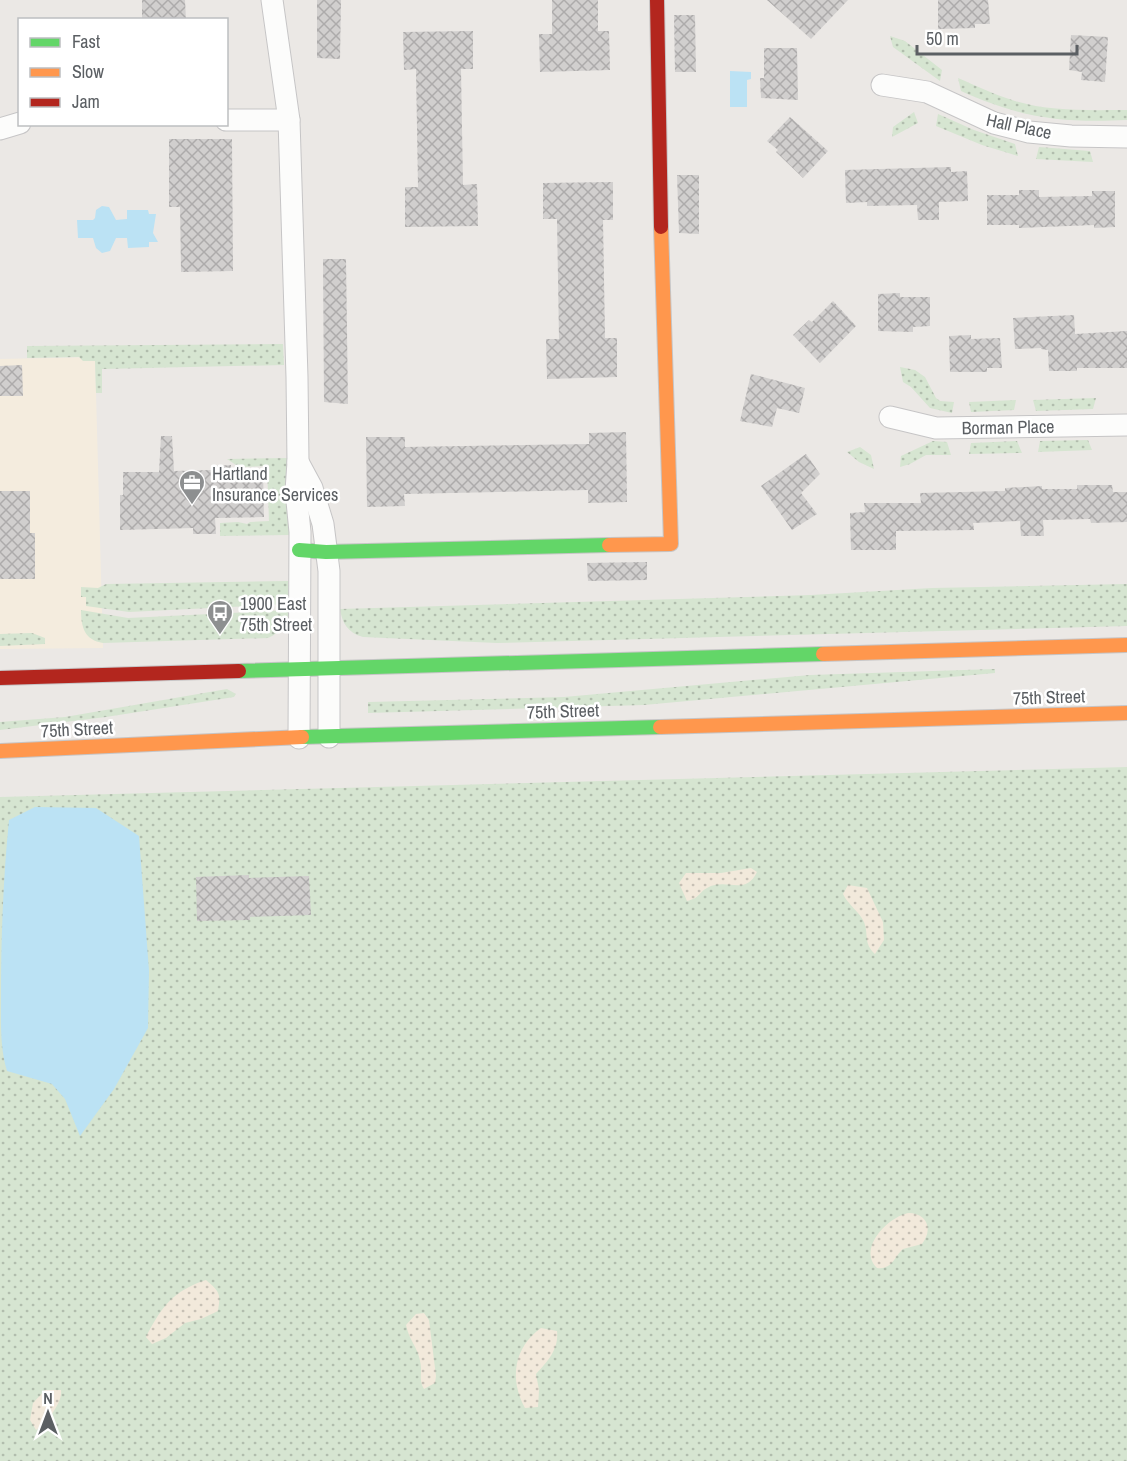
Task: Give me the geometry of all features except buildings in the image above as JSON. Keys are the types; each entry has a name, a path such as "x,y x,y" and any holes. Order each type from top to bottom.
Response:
{"main road":[{"path":"299,550 326,552 671,544 658,137 657,0"},
{"path":"0,678 1127,645"},
{"name":"75th Street","path":"0,751 298,738 1127,713"}],"street":[{"path":"272,0 289,120 298,462 296,491 299,550 298,738"},
{"name":"Hall Place","path":"882,85 927,92 994,123 1029,132 1071,136 1127,137"},
{"path":"228,120 289,120"},
{"path":"0,129 18,124"},
{"name":"Borman Place","path":"890,417 936,428 1127,425"},
{"path":"298,462 312,488 323,524 329,571 329,737"}],"shaded area":[{"path":"95,357 103,648 0,649 0,359"}],"green space":[{"path":"890,36 905,41 942,70 940,81 893,47"},
{"path":"958,78 1000,96 1029,105 1071,110 1127,110 1127,120 1082,121 1022,113 961,91"},
{"path":"914,112 918,123 892,137 893,127"},
{"path":"938,114 974,130 1015,144 1018,156 982,145 936,126"},
{"path":"1039,147 1090,151 1093,162 1036,159"},
{"path":"283,344 284,365 102,369 102,393 96,393 95,361 83,361 79,357 27,358 27,346"},
{"path":"900,367 915,370 925,377 936,398 940,401 954,402 952,413 930,408 911,387 903,382"},
{"path":"1096,398 1093,409 1036,411 1033,400"},
{"path":"1016,400 1014,410 971,412 969,402"},
{"path":"1088,440 1092,450 1038,452 1040,441"},
{"path":"933,441 947,442 951,455 926,455 900,467 901,456"},
{"path":"1017,441 1022,453 969,454 971,443"},
{"path":"860,447 871,455 874,469 859,462 847,452"},
{"path":"288,458 295,529 289,535 220,536 220,523 247,524 269,521 267,466 239,467 227,459"},
{"path":"288,581 289,604 129,612 86,606 86,597 81,597 81,587 98,588 106,584"},
{"path":"1127,584 1127,626 497,643 363,637 353,633 347,627 340,609 811,595 932,588"},
{"path":"81,610 128,618 289,610 283,627 268,638 103,643 92,639 85,632"},
{"path":"32,633 45,638 45,644 0,646 0,634"},
{"path":"995,669 995,673 644,705 368,713 368,702 564,697 810,675"},
{"path":"227,689 236,694 234,697 106,717 0,730 0,722 65,717"},
{"path":"1127,767 1127,1461 0,1461 0,797"}],"sand":[{"path":"751,868 757,872 747,884 714,885 687,901 679,883 686,873 721,873"},
{"path":"848,885 867,888 883,922 884,940 875,954 868,942 862,918 843,894"},
{"path":"909,1213 921,1216 927,1224 925,1239 922,1244 903,1249 886,1267 877,1268 872,1260 871,1251 878,1234 893,1220"},
{"path":"206,1280 218,1294 218,1311 185,1323 166,1338 152,1344 146,1337 163,1308 185,1289"},
{"path":"424,1313 429,1320 436,1376 435,1383 424,1389 421,1382 419,1356 406,1325 416,1314"},
{"path":"541,1328 557,1331 556,1343 548,1359 536,1374 539,1390 538,1407 525,1408 517,1386 517,1364 525,1344"},
{"path":"45,1390 61,1390 61,1395 53,1412 36,1430 30,1420 33,1403"}],"water":[{"path":"730,71 751,72 751,79 747,80 747,107 730,107"},
{"path":"102,206 109,207 116,220 127,219 127,210 148,210 149,214 156,214 153,233 158,242 149,242 149,247 128,248 127,238 116,238 110,251 102,253 96,248 93,238 78,238 77,220 93,220 96,210"},
{"path":"35,807 96,808 139,836 149,971 148,1028 114,1089 80,1136 65,1099 52,1084 7,1071 3,1054 1,1036 2,932 9,820"}],"traffic: fast":[{"path":"299,550 326,552 609,545"},
{"path":"239,671 823,654"},
{"path":"302,737 660,727"}],"traffic: slow":[{"path":"609,545 671,544 661,227"},
{"path":"823,654 1127,645"},
{"path":"660,727 1127,713"},
{"path":"0,751 302,737"}],"traffic: jam":[{"path":"657,0 661,227"},
{"path":"0,678 239,671"}],"place":[{"name":"Hartland Insurance Services","path":"192,506"},
{"name":"1900 East 75th Street","path":"220,636"}]}
